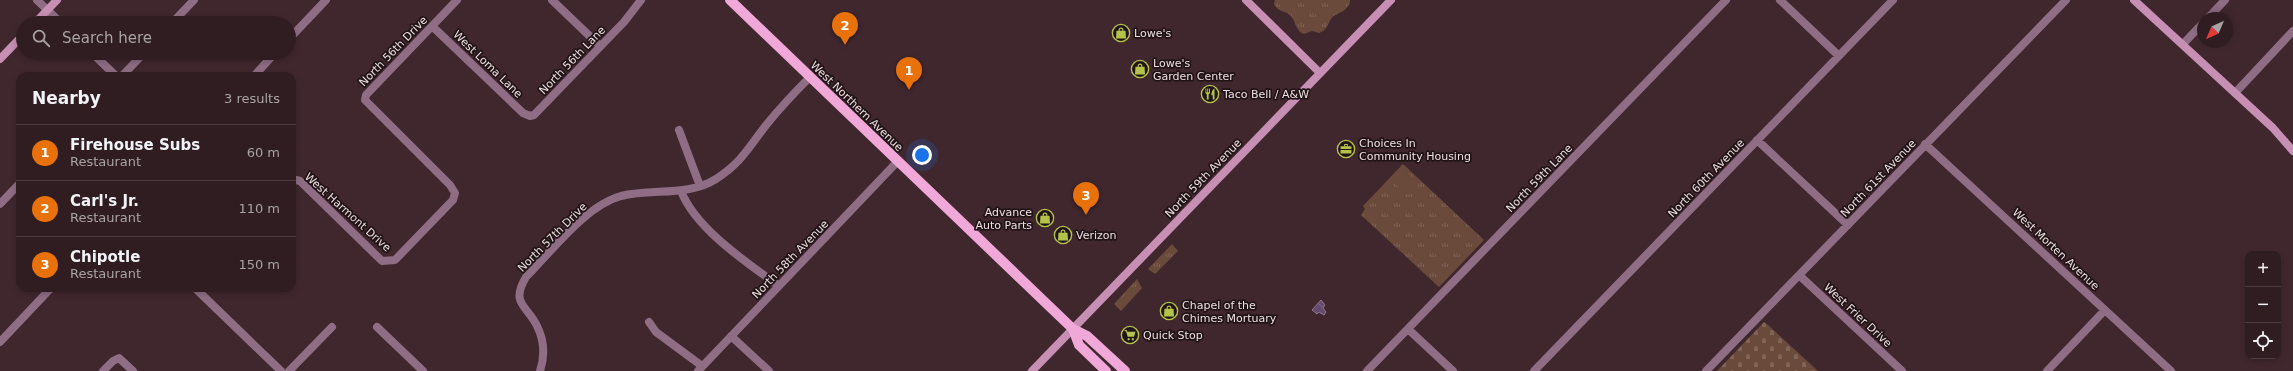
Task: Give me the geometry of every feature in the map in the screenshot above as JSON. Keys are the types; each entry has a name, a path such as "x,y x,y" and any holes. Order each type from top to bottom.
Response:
{"main road":[{"path":"41,16 57,0"},
{"name":"West Northern Avenue","path":"730,0 1073,329 1087,336 1125,371"},
{"path":"1246,0 1320,73"},
{"name":"North 59th Avenue","path":"1032,371 1391,0"},
{"path":"2134,0 2273,128 2293,151"},
{"path":"0,59 16,42"},
{"name":"West Northern Avenue","path":"1073,329 1079,345 1106,371"}],"street":[{"path":"37,0 53,16"},
{"path":"179,16 194,0"},
{"path":"296,32 326,0"},
{"name":"North 56th Drive","path":"389,262 395,260 453,200 455,194 450,185 365,100 366,95 457,0"},
{"path":"552,0 600,46"},
{"name":"North 56th Lane","path":"629,15 633,0"},
{"name":"North 56th Lane","path":"530,116 534,115 600,46 629,15 640,0"},
{"name":"North 59th Lane","path":"1367,371 1726,0"},
{"path":"1780,0 1839,56"},
{"name":"North 60th Avenue","path":"1534,371 1893,0"},
{"path":"2214,12 2225,0"},
{"name":"North 61st Avenue","path":"1706,371 2061,2"},
{"name":"West Loma Lane","path":"432,26 523,113 530,116"},
{"path":"2183,44 2197,29"},
{"path":"2234,92 2293,31"},
{"path":"99,60 112,72"},
{"path":"126,72 137,60"},
{"path":"258,72 269,60"},
{"name":"North 57th Drive","path":"540,371 543,353 541,338 536,325 522,308 518,296 521,285 526,278 588,214 607,201 638,193 681,191 700,186 715,179 745,156 766,125 810,77"},
{"path":"678,130 700,186"},
{"path":"1757,140 1848,224"},
{"name":"West Morten Avenue","path":"1925,144 2171,371"},
{"name":"North 58th Avenue","path":"700,369 898,162"},
{"name":"West Harmont Drive","path":"296,180 300,182 382,261 389,262"},
{"path":"0,204 16,187"},
{"path":"681,191 694,214 709,229 779,286"},
{"name":"West Frier Drive","path":"1799,275 1902,371"},
{"path":"0,342 47,292"},
{"path":"199,292 281,371"},
{"path":"2047,371 2105,310"},
{"path":"649,322 656,332 700,369"},
{"path":"289,371 332,327"},
{"path":"377,327 423,371"},
{"path":"1408,329 1453,371"},
{"path":"731,336 768,371"},
{"path":"103,371 113,361 119,358 133,371"}],"green space":[{"path":"1275,0 1350,0 1350,2 1344,11 1333,16 1324,30 1319,33 1312,31 1304,34 1298,29 1291,16 1276,7 1274,4"},
{"path":"1403,164 1484,240 1439,287 1361,215 1365,209 1363,206"},
{"path":"1404,170 1419,184 1408,195 1393,181"},
{"path":"1172,244 1178,251 1155,274 1148,269"},
{"path":"1137,279 1142,288 1121,311 1114,304"},
{"path":"1764,322 1768,325 1818,371 1717,371"}],"water":[{"path":"1321,300 1325,305 1323,308 1326,312 1324,315 1319,312 1317,314 1312,310"}],"place":[{"name":"Lowe's","path":"1121,33"},
{"name":"Carl's Jr.","path":"845,45"},
{"name":"Lowe's Garden Center","path":"1140,69"},
{"name":"Firehouse Subs","path":"909,90"},
{"name":"Taco Bell / A&W","path":"1210,94"},
{"name":"Choices In Community Housing","path":"1346,149"},
{"name":"Chipotle","path":"1086,215"},
{"name":"Advance Auto Parts","path":"1045,218"},
{"name":"Verizon","path":"1063,235"},
{"name":"Chapel of the Chimes Mortuary","path":"1169,311"},
{"name":"Quick Stop","path":"1130,335"}]}
